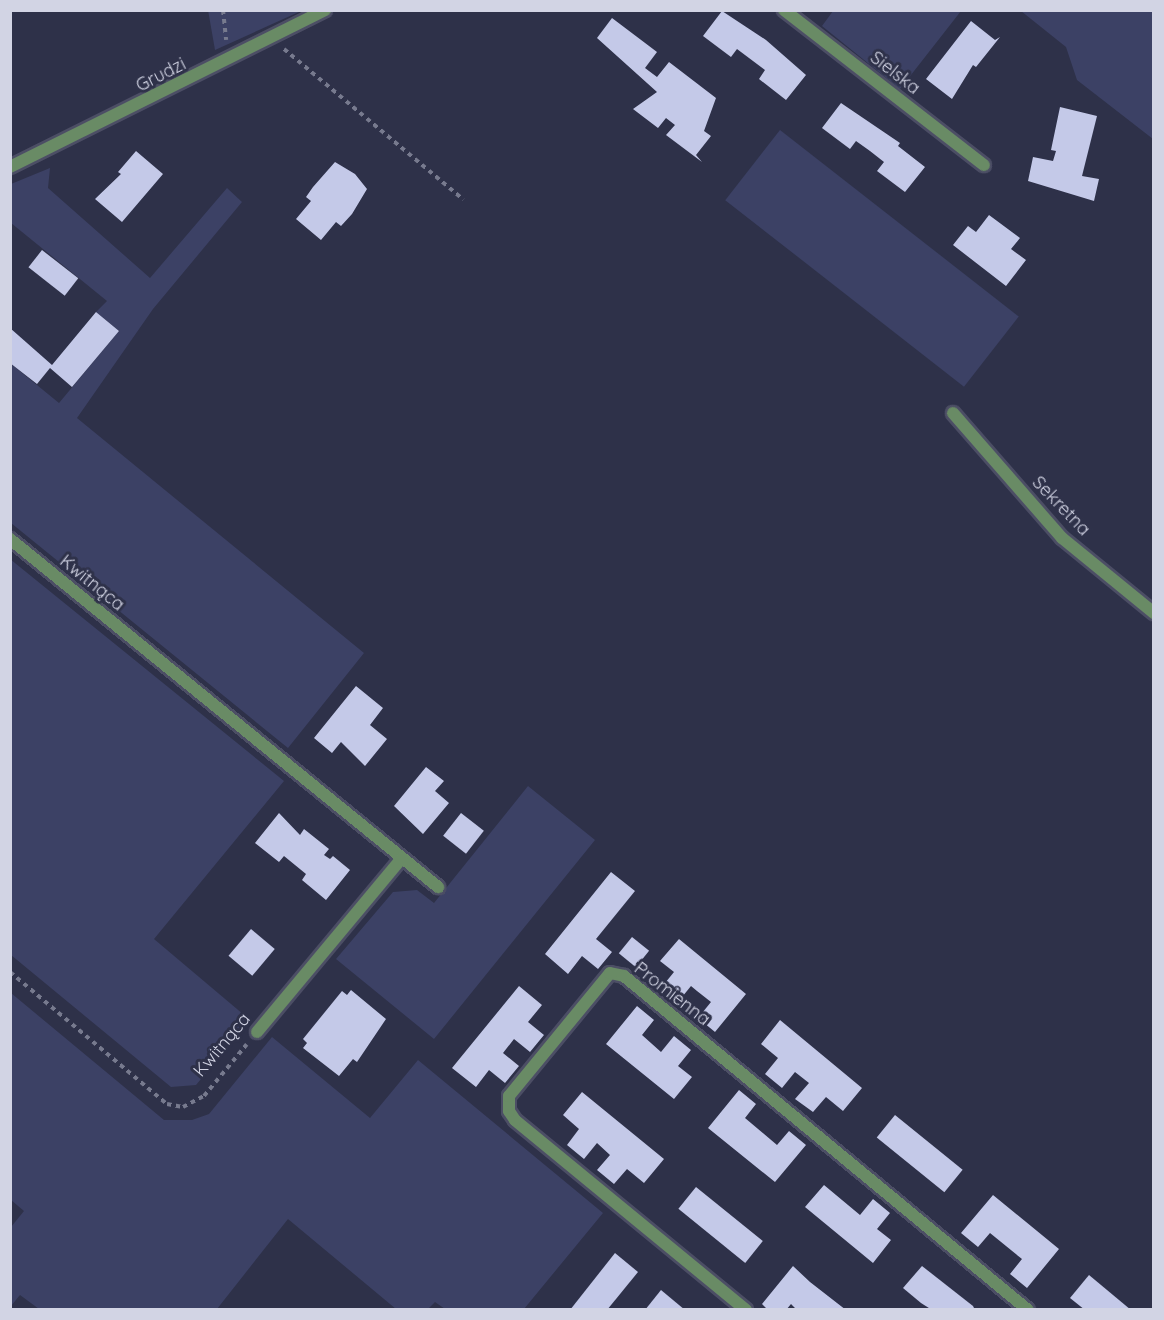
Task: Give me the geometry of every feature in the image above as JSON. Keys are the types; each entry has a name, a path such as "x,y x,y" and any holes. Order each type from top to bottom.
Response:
{"street":[{"name":"Grudzi","path":"10,167 228,61 325,10"},
{"name":"Sielska","path":"784,10 984,165"},
{"name":"Sekretna","path":"953,413 1062,538 1154,613"},
{"name":"Kwitnąca","path":"10,539 438,887"},
{"name":"Kwitnąca","path":"257,1032 402,858"},
{"name":"Promienna","path":"746,1310 524,1128 509,1111 509,1096 610,973 624,976 1028,1310"}],"path":[{"path":"223,10 228,61"},
{"path":"271,39 463,199"},
{"name":"Kwitnąca","path":"10,972 167,1104 183,1107 204,1096 257,1032"}],"shaded area":[{"path":"208,10 301,10 301,11 215,50"},
{"path":"833,11 961,11 900,89 822,26"},
{"path":"1021,11 1153,11 1153,139 1077,80 1066,47"},
{"path":"780,130 1019,317 964,387 725,200"},
{"path":"50,168 48,188 150,278 227,188 242,202 153,309 77,418 364,653 288,748 11,523 10,363 59,403 119,331 96,312 107,301 11,223 11,184"},
{"path":"10,559 284,781 154,939 250,1020 196,1085 171,1087 11,955"},
{"path":"528,786 595,840 434,1039 336,959 393,892 417,890 434,903"},
{"path":"11,993 164,1120 192,1120 209,1114 272,1037 370,1118 418,1060 603,1213 524,1309 445,1309 435,1302 428,1309 396,1309 288,1219 217,1309 39,1309 20,1295 11,1306 11,1227 24,1211 11,1200"}],"building":[{"path":"722,11 766,40 806,75 786,100 759,79 765,70 737,49 731,57 703,36"},
{"path":"612,18 657,52 645,68 657,77 669,62 716,98 704,131 711,136 696,155 702,162 666,135 675,125 666,118 658,128 633,109 657,92 597,38"},
{"path":"971,21 995,40 1000,37 976,67 973,65 952,99 926,79"},
{"path":"841,103 900,143 898,146 925,167 905,192 877,171 884,162 870,151 856,141 850,149 822,128"},
{"path":"1060,107 1097,116 1082,176 1099,179 1094,201 1028,181 1033,157 1053,161 1056,151 1051,150"},
{"path":"136,151 163,174 122,222 95,199 121,174 118,172"},
{"path":"335,162 355,174 367,189 352,214 341,226 336,222 321,240 296,219 311,201 306,197"},
{"path":"989,215 1020,238 1011,249 1026,260 1006,286 953,245 968,226 976,232"},
{"path":"42,250 78,278 65,296 28,267"},
{"path":"96,312 119,331 72,387 50,368 37,384 10,363 10,328 52,365"},
{"path":"356,686 383,708 370,725 387,739 365,766 341,742 332,753 314,738"},
{"path":"426,767 444,781 435,791 449,803 423,834 394,806"},
{"path":"279,813 300,835 304,829 329,849 324,855 330,859 333,856 350,870 326,900 302,880 306,874 284,856 279,862 255,843"},
{"path":"461,813 484,831 466,854 443,836"},
{"path":"611,872 635,891 596,939 612,952 598,969 582,956 568,974 545,954"},
{"path":"251,929 275,949 252,976 229,956"},
{"path":"632,937 649,951 636,967 619,953"},
{"path":"679,939 746,994 715,1032 698,1018 711,1002 691,986 678,1002 661,988 674,972 660,961"},
{"path":"519,986 542,1005 528,1022 544,1035 530,1052 514,1039 503,1053 519,1066 505,1083 489,1070 476,1087 452,1068"},
{"path":"351,990 386,1019 357,1062 353,1059 339,1076 303,1048 307,1043 303,1039 342,991 347,995"},
{"path":"637,1006 654,1020 642,1035 661,1052 674,1036 691,1050 678,1066 692,1077 674,1099 606,1044"},
{"path":"780,1020 862,1088 843,1111 826,1097 813,1112 795,1099 809,1083 795,1072 782,1088 765,1074 778,1058 761,1044"},
{"path":"739,1090 756,1104 745,1118 777,1145 789,1131 806,1145 775,1182 708,1128"},
{"path":"582,1092 664,1159 644,1183 627,1169 614,1184 597,1170 610,1155 597,1143 584,1159 567,1145 579,1129 563,1115"},
{"path":"895,1115 963,1170 944,1192 877,1138"},
{"path":"824,1185 860,1215 873,1199 890,1213 877,1229 891,1240 873,1263 805,1207"},
{"path":"696,1187 763,1241 745,1263 678,1209"},
{"path":"993,1195 1059,1249 1027,1288 1010,1274 1022,1259 990,1233 978,1247 961,1233"},
{"path":"615,1253 638,1272 607,1310 570,1310"},
{"path":"793,1266 846,1310 797,1310 791,1304 786,1310 768,1310 762,1304"},
{"path":"922,1266 973,1306 975,1310 932,1310 921,1303 903,1288"},
{"path":"1089,1275 1131,1310 1085,1310 1070,1298"},
{"path":"661,1290 685,1310 645,1310"}]}
